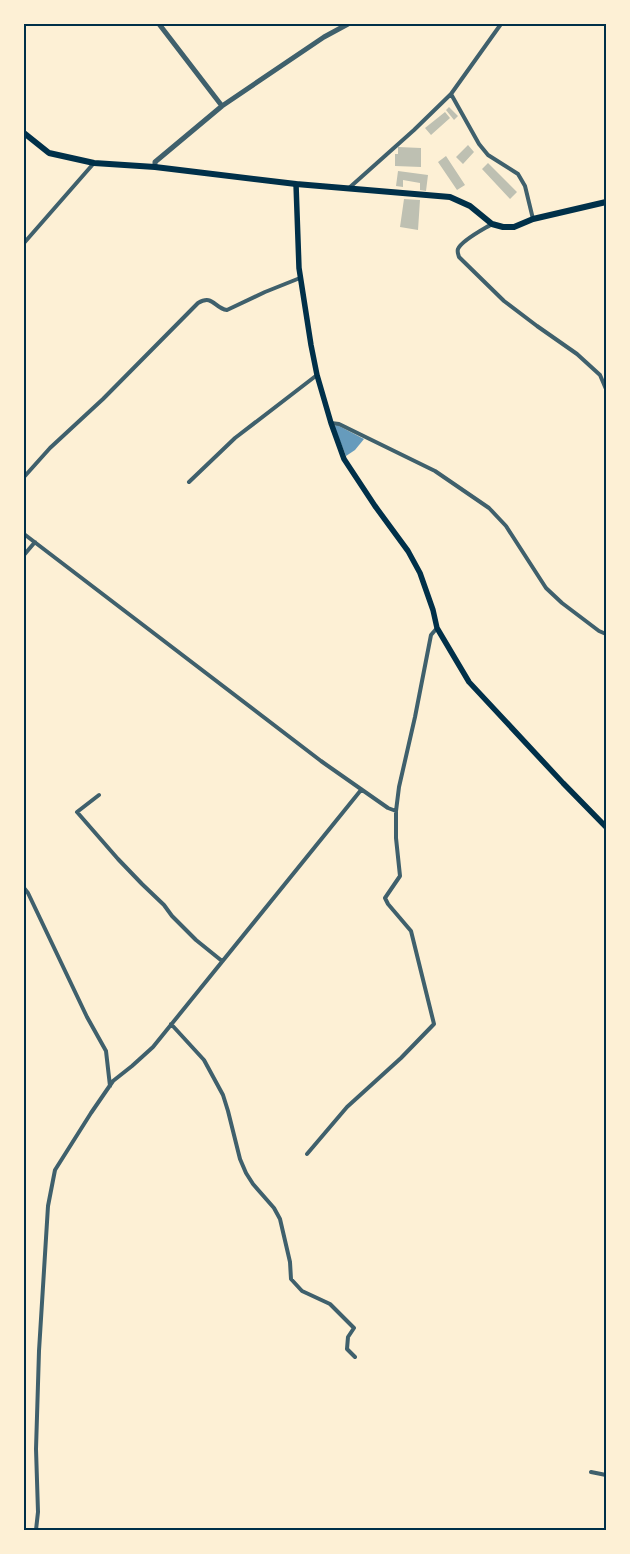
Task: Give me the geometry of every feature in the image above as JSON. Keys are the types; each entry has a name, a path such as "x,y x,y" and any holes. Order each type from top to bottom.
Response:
{"highway":[{"path":"24,133 49,153 94,163 155,167 296,184 450,197 470,206 492,224 503,227 514,227 534,219 606,202"}],"main road":[{"path":"296,184 301,278 317,375 344,459 357,481 408,551 420,573 437,628 469,682 606,828"}],"street":[{"path":"158,24 222,106"},
{"path":"155,167 155,162 222,106 324,37 348,24"},
{"path":"348,188 414,130 451,94 501,24"},
{"path":"451,94 483,150 518,174 525,186 534,219"},
{"path":"24,244 94,163"},
{"path":"492,224 465,241 457,251 459,257 504,301 577,354 600,375 606,388"},
{"path":"24,477 50,448 103,399 198,303 204,299 210,300 222,309 227,310 301,278"},
{"path":"189,482 235,438 317,375"},
{"path":"331,423 338,424 435,471 489,508 506,526 546,588 598,631 606,634"},
{"path":"24,534 212,679 361,790 388,808 396,811"},
{"path":"24,555 35,542"},
{"path":"307,1154 347,1107 401,1058 434,1024 411,931 385,898 400,876 396,838 396,811 399,787 431,635 437,628"},
{"path":"36,1530 38,1512 36,1449 39,1351 48,1206 55,1170 113,1081 153,1047 361,790"},
{"path":"99,795 77,812 172,916 196,940 222,961"},
{"path":"24,888 87,1017 106,1051 110,1086"},
{"path":"171,1024 204,1060 223,1095 240,1159 246,1173 274,1208 280,1219 290,1262 291,1279 302,1291 330,1304 354,1328 348,1337 347,1349 354,1357"},
{"path":"24,1154 24,1186"},
{"path":"591,1472 606,1475"}],"water":[{"path":"337,425 364,439 355,450 346,456 334,426"}],"building":[{"path":"449,107 458,116 454,120 446,110"},
{"path":"445,112 450,118 431,135 425,128"},
{"path":"468,145 474,152 463,164 456,157"},
{"path":"398,147 421,148 421,167 395,166 395,154 398,154"},
{"path":"446,156 465,185 457,190 438,162"},
{"path":"488,163 517,192 510,199 482,169"},
{"path":"398,171 428,175 426,191 420,190 420,183 403,180 403,187 396,186"},
{"path":"404,199 420,200 418,230 400,227"}]}
